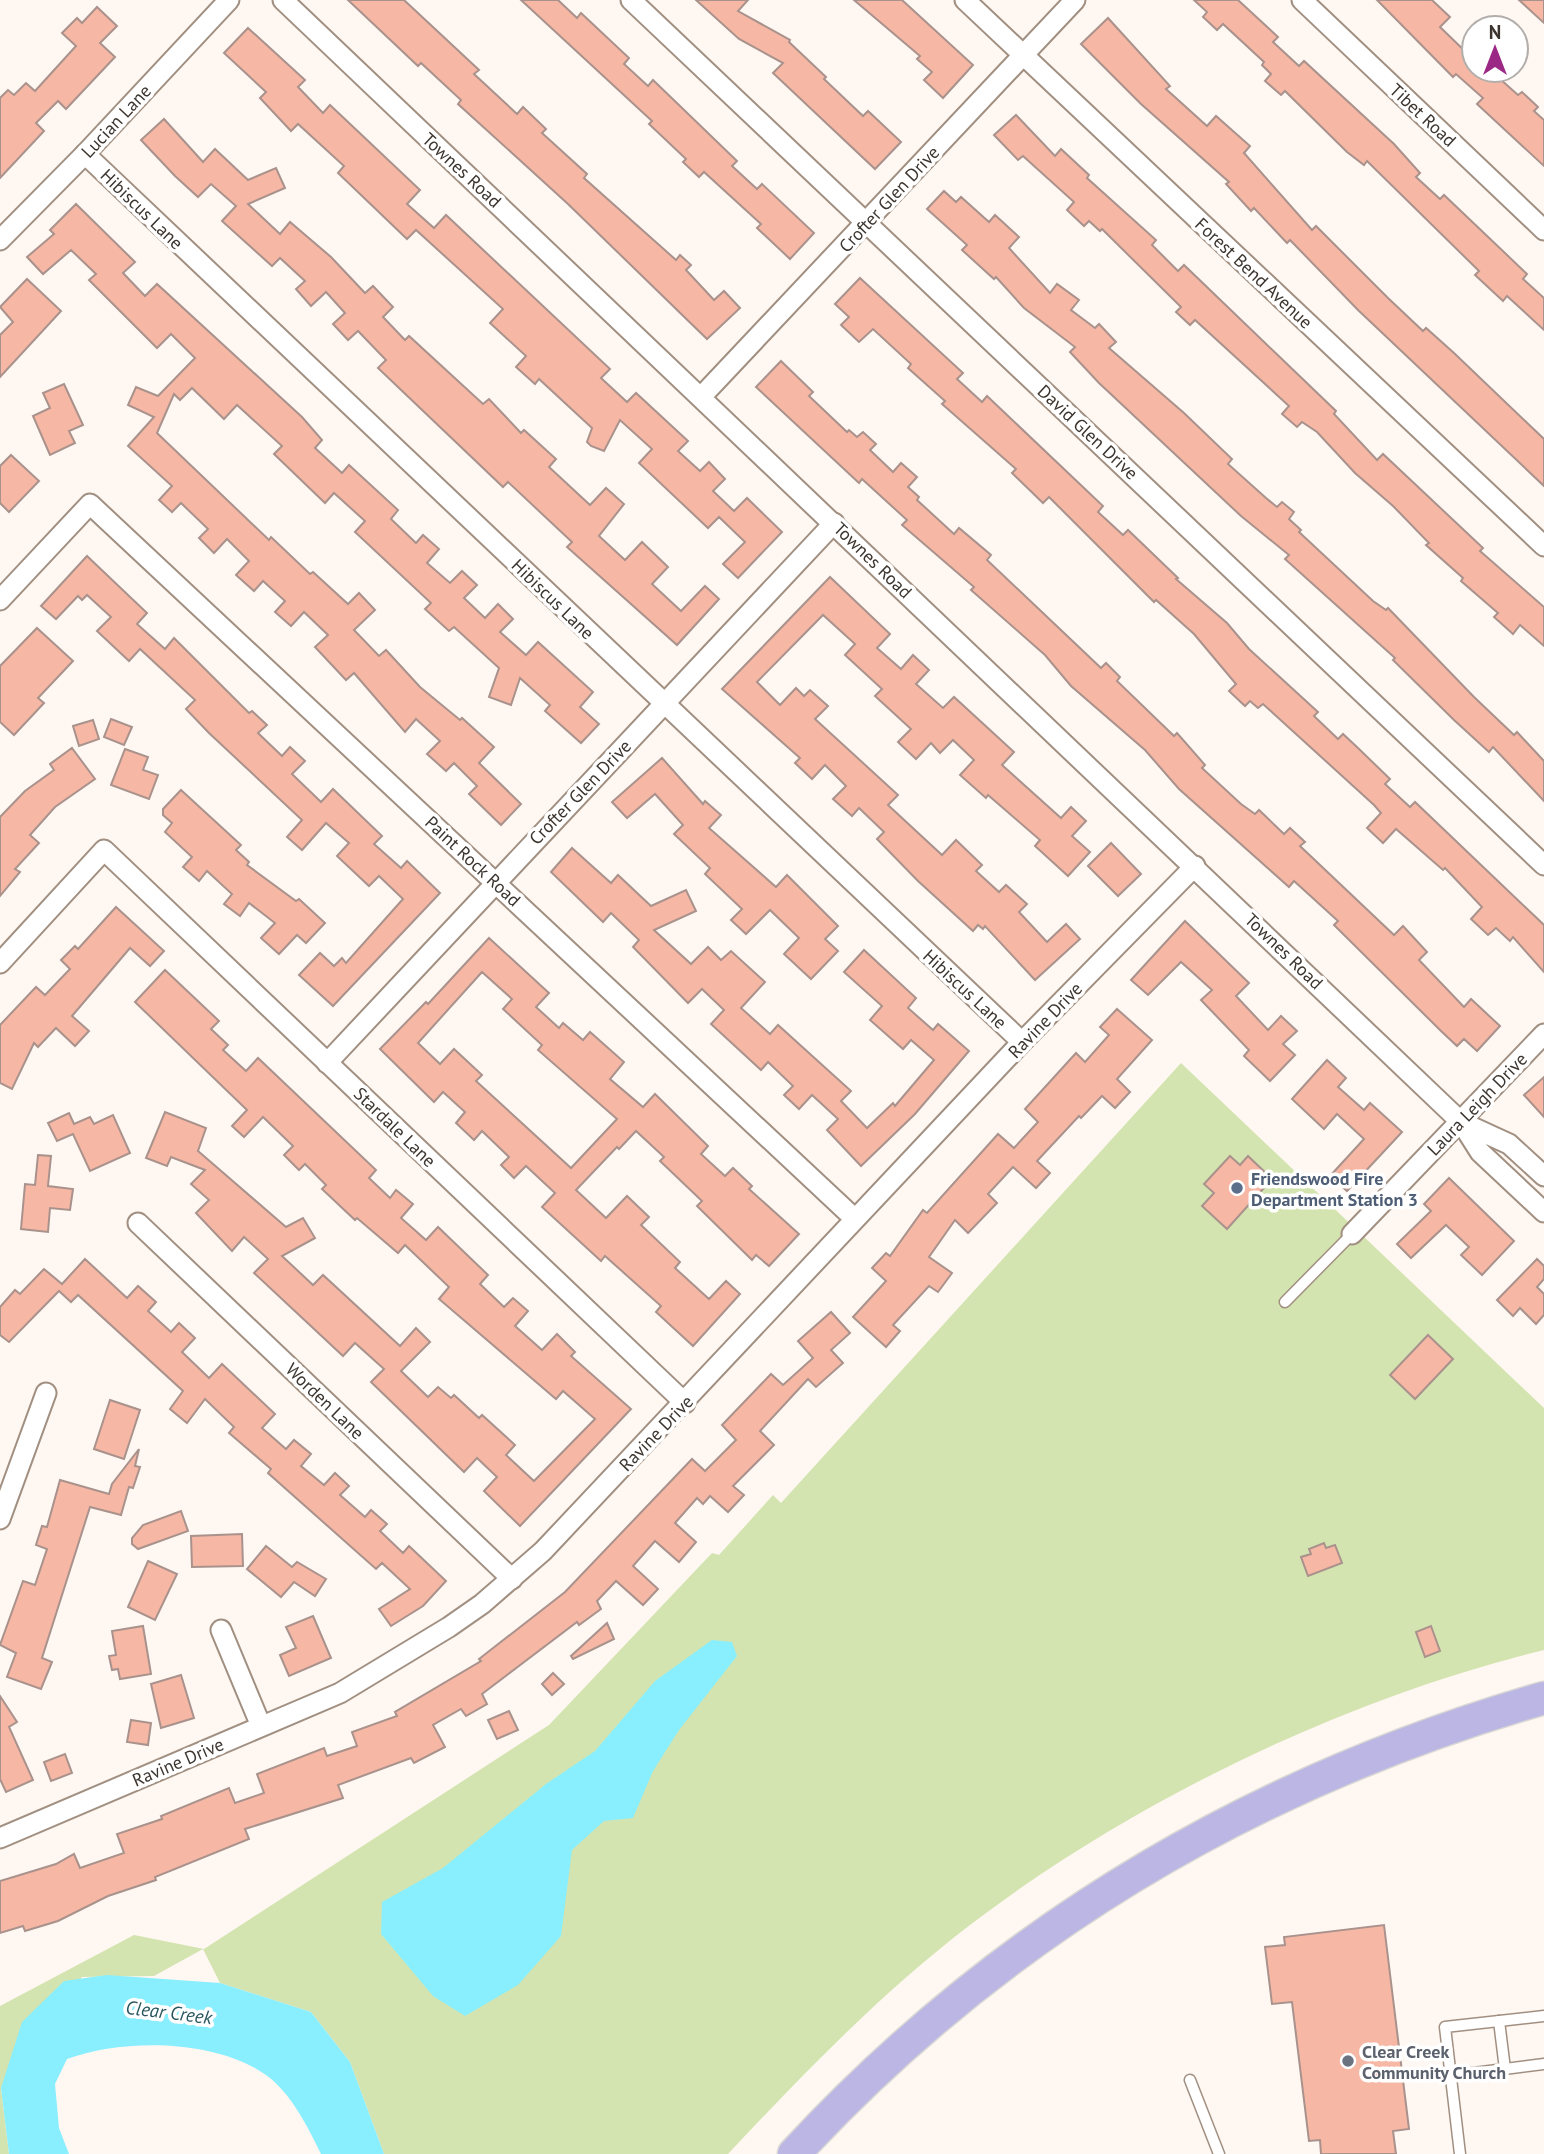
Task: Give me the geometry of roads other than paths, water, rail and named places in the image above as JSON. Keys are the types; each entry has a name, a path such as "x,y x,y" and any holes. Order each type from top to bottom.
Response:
{"main road":[{"path":"794,2154 913,2036 997,1967 1124,1880 1252,1809 1329,1773 1430,1733 1544,1698"}],"street":[{"name":"Lucian Lane","path":"0,240 85,155 229,0"},
{"name":"Townes Road","path":"283,0 1195,866 1461,1122 1480,1152 1544,1212"},
{"name":"David Glen Drive","path":"631,0 1544,864"},
{"name":"Forest Bend Avenue","path":"965,0 1544,547"},
{"name":"Crofter Glen Drive","path":"701,397 868,223 1075,0"},
{"name":"Tibet Road","path":"1302,0 1544,230"},
{"name":"Hibiscus Lane","path":"85,155 1023,1042"},
{"name":"Paint Rock Road","path":"0,600 90,504 855,1219"},
{"name":"Crofter Glen Drive","path":"327,1063 494,881 834,523"},
{"name":"Stardale Lane","path":"0,963 104,850 685,1403"},
{"name":"Ravine Drive","path":"0,1838 340,1693 379,1672 449,1627 512,1578 685,1403 1023,1042 1195,866"},
{"name":"Laura Leigh Drive","path":"1352,1234 1544,1034"},
{"name":"Townes Road","path":"1461,1122 1509,1143 1544,1176"},
{"name":"Worden Lane","path":"138,1223 512,1578"},
{"path":"0,1519 46,1393"},
{"path":"221,1630 261,1726"}],"lane":[{"path":"1285,1301 1352,1234"},
{"path":"1460,2154 1445,2027 1544,2016"},
{"path":"1499,2021 1505,2069"},
{"path":"1450,2076 1544,2064"},
{"path":"1189,2080 1219,2154"}],"water":[{"path":"712,1640 732,1642 737,1656 679,1730 653,1771 633,1818 604,1821 572,1850 561,1936 518,1985 465,2016 433,1996 381,1934 382,1902 443,1868 546,1784 595,1751 655,1681"},
{"name":"Clear Creek","path":"107,1975 220,1983 311,2012 350,2062 384,2154 321,2154 283,2091 266,2075 245,2063 222,2054 196,2049 141,2045 90,2052 67,2059 55,2084 59,2128 69,2154 9,2154 1,2088 22,2022 64,1981"}],"place":[{"name":"Friendswood Fire Department Station 3","path":"1237,1188"},
{"name":"Clear Creek Community Church","path":"1348,2061"}]}
